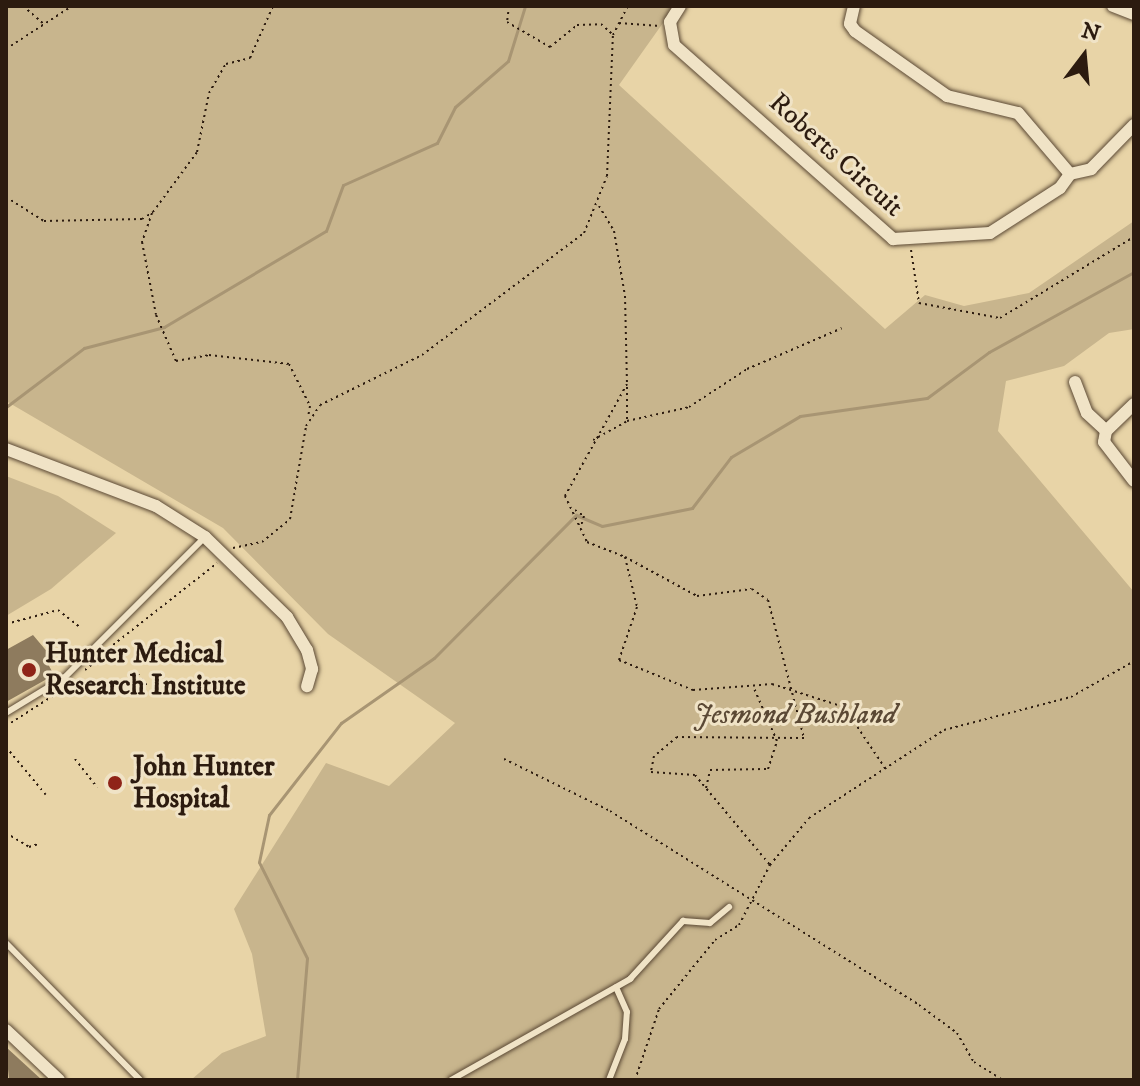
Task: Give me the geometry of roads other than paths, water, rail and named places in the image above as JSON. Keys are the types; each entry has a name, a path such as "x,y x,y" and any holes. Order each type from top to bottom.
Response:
{"street":[{"name":"Roberts Circuit","path":"680,6 669,26 674,45 881,233 910,241 990,233 1060,188 1070,174 1091,169 1134,125"},
{"path":"854,6 850,24 855,31 947,96 1018,113 1070,174"},
{"path":"1113,6 1134,14"},
{"path":"1075,382 1087,413 1106,431"},
{"path":"1134,404 1106,431 1106,448 1134,481"},
{"path":"6,449 146,502 230,552 287,617 307,650 312,669 307,686"},
{"path":"6,1030 59,1080"}],"lane":[{"path":"6,713 65,677 205,537"},
{"path":"451,1080 616,987 683,921 710,923 729,907"},
{"path":"6,943 140,1080"},
{"path":"609,1080 625,1039 627,1012 616,987"}],"waterway":[{"path":"6,407 84,348 164,327 326,231 343,185 437,143 455,107 508,61 525,6"},
{"path":"297,1080 307,958 259,862 269,815 341,723 434,658 576,515 602,526 692,508 731,457 800,416 927,398 989,352 1134,272"}],"place":[{"name":"Hunter Medical Research Institute","path":"29,670"},
{"name":"John Hunter Hospital","path":"115,783"}],"park label":[{"name":"Jesmond Bushland","path":"795,715"}]}
